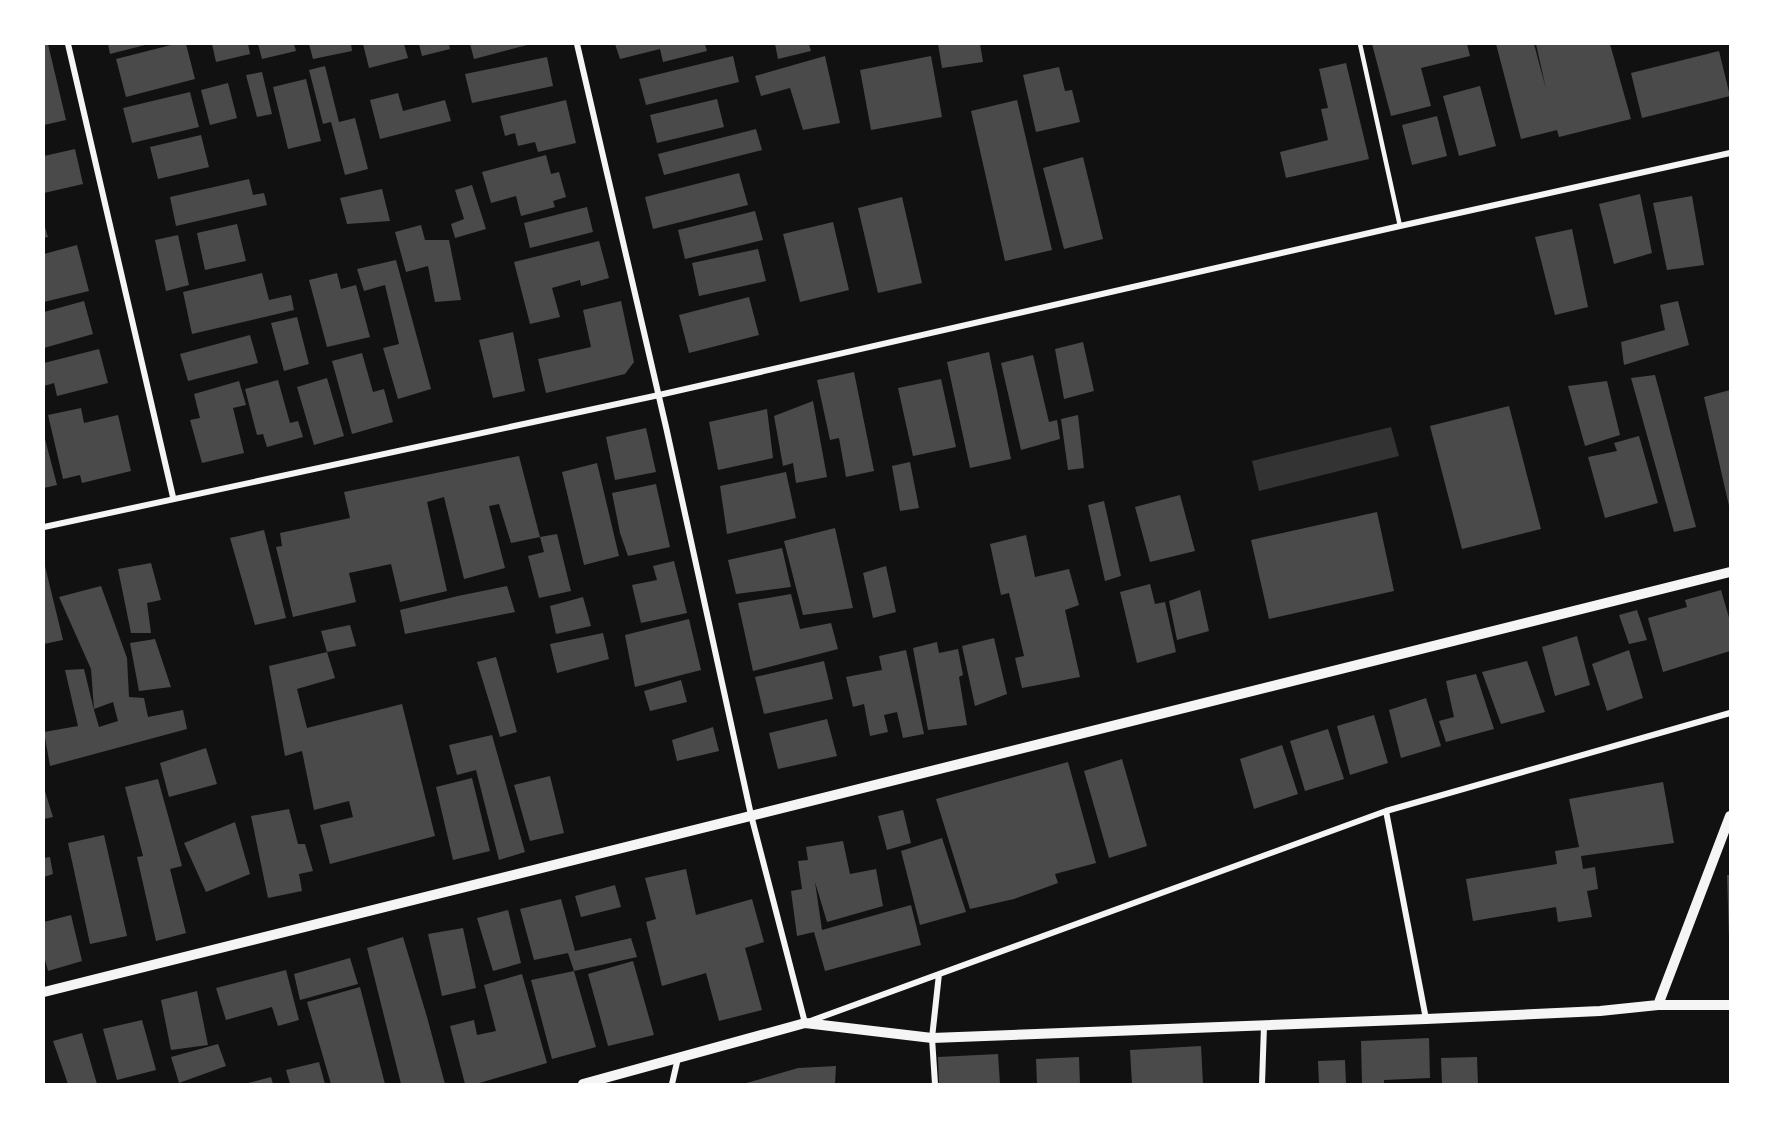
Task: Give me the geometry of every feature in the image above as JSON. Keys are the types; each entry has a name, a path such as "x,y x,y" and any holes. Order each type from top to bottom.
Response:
{"street":[{"path":"68,44 172,498"},
{"path":"577,44 659,395 751,815 805,1023"},
{"path":"44,527 659,395 1731,153"},
{"path":"44,992 1731,572"},
{"path":"583,1084 805,1023 1386,811 1731,713"},
{"path":"1386,811 1426,1019"},
{"path":"1658,1005 1731,816"},
{"path":"935,1084 932,1038 939,974"},
{"path":"805,1023 932,1038 1426,1019 1600,1011 1658,1005 1731,1005"},
{"path":"1262,1084 1264,1026"},
{"path":"672,1084 678,1058"}],"lane":[{"path":"1360,44 1401,226"}],"shaded area":[{"path":"1391,427 1399,456 1259,491 1252,461"}],"building":[{"path":"44,44 48,44 66,120 44,125"},
{"path":"108,44 149,44 110,54"},
{"path":"175,44 186,44 195,79 126,97 116,59"},
{"path":"212,44 248,44 250,54 216,62"},
{"path":"258,44 294,44 296,51 262,59"},
{"path":"309,44 351,44 352,51 313,59"},
{"path":"363,44 404,44 408,58 369,68"},
{"path":"419,44 449,44 450,49 422,56"},
{"path":"470,44 531,44 474,59"},
{"path":"615,44 705,44 707,51 663,62 660,49 620,59"},
{"path":"775,44 809,44 811,51 778,59"},
{"path":"938,44 980,44 983,62 942,68"},
{"path":"1372,44 1467,44 1470,56 1421,68 1431,106 1391,116"},
{"path":"1496,44 1534,44 1546,89 1536,44 1610,44 1631,119 1559,137 1557,130 1521,139"},
{"path":"1719,51 1730,96 1642,118 1631,73"},
{"path":"733,56 739,82 646,105 639,79"},
{"path":"825,56 840,123 803,130 790,88 761,96 755,76"},
{"path":"931,56 942,117 871,130 860,70"},
{"path":"547,57 553,86 472,103 465,74"},
{"path":"1346,63 1369,159 1286,178 1280,152 1328,140 1321,109 1328,108 1319,69"},
{"path":"325,66 339,122 355,118 368,169 345,175 331,122 323,124 309,70"},
{"path":"1059,67 1065,91 1072,90 1080,122 1036,132 1023,75"},
{"path":"262,72 272,114 257,117 246,75"},
{"path":"306,79 321,141 288,149 273,87"},
{"path":"228,83 237,118 210,125 201,90"},
{"path":"1480,86 1496,146 1459,156 1443,96"},
{"path":"190,92 199,127 132,143 123,108"},
{"path":"398,93 403,111 445,100 451,121 380,139 370,100"},
{"path":"717,99 724,127 657,143 650,115"},
{"path":"566,100 576,143 538,152 535,142 518,146 515,133 505,136 500,116"},
{"path":"1017,100 1052,250 1005,261 971,111"},
{"path":"1437,116 1447,156 1412,165 1402,125"},
{"path":"756,129 762,150 664,175 658,154"},
{"path":"201,135 209,167 158,179 150,147"},
{"path":"75,149 83,184 44,193 44,156"},
{"path":"546,155 551,174 559,172 566,197 553,201 555,207 521,216 516,196 491,203 482,172"},
{"path":"1083,157 1103,239 1064,249 1043,168"},
{"path":"739,173 748,205 653,229 645,197"},
{"path":"249,179 253,195 264,193 267,205 176,226 170,197"},
{"path":"472,185 486,229 455,238 451,224 464,219 455,190"},
{"path":"382,189 390,221 347,224 340,198"},
{"path":"1640,194 1652,253 1614,264 1599,204"},
{"path":"1692,196 1704,265 1667,270 1653,203"},
{"path":"902,197 922,283 878,293 858,208"},
{"path":"587,207 593,232 530,248 524,223"},
{"path":"755,211 763,240 685,259 678,230"},
{"path":"833,222 849,290 800,302 783,234"},
{"path":"44,224 48,237 44,238"},
{"path":"237,224 246,261 205,270 197,233"},
{"path":"421,225 425,240 449,240 461,300 435,302 428,266 406,272 395,232"},
{"path":"1572,229 1588,307 1555,315 1535,237"},
{"path":"178,235 189,285 166,291 155,240"},
{"path":"599,241 609,278 581,286 580,280 552,288 560,317 530,324 514,262"},
{"path":"77,245 89,291 44,302 44,254"},
{"path":"758,249 766,281 699,296 692,263"},
{"path":"396,260 431,389 398,399 383,348 399,344 385,285 364,291 357,269"},
{"path":"262,273 269,300 291,295 294,310 192,334 183,292"},
{"path":"337,273 341,289 356,285 370,337 327,347 309,280"},
{"path":"749,297 759,335 689,353 679,315"},
{"path":"84,301 93,334 44,348 44,312"},
{"path":"621,301 634,362 625,374 546,393 538,359 591,347 583,310"},
{"path":"1678,301 1689,345 1624,365 1621,342 1665,330 1660,305"},
{"path":"297,317 309,364 284,371 271,323"},
{"path":"513,332 525,391 493,398 479,340"},
{"path":"250,335 258,363 188,381 180,354"},
{"path":"1083,342 1094,391 1064,399 1055,349"},
{"path":"99,349 108,383 57,396 54,383 44,386 44,363"},
{"path":"989,352 1011,459 970,468 947,362"},
{"path":"362,353 373,392 384,389 393,422 352,434 332,361"},
{"path":"1033,355 1049,422 1057,420 1060,439 1021,450 1001,363"},
{"path":"854,372 874,471 846,477 839,438 830,440 817,380"},
{"path":"1655,375 1696,527 1674,532 1631,378"},
{"path":"327,378 344,436 314,445 297,387"},
{"path":"941,379 956,447 913,456 898,388"},
{"path":"278,380 290,423 298,421 303,437 267,447 263,434 257,435 245,389"},
{"path":"239,381 246,405 233,408 244,453 202,463 190,420 200,418 194,394"},
{"path":"1607,381 1620,435 1585,446 1568,386"},
{"path":"1730,390 1730,510 1704,397"},
{"path":"813,401 827,477 796,483 793,463 783,466 774,416"},
{"path":"1509,406 1541,529 1462,549 1430,426"},
{"path":"81,408 84,423 118,415 131,471 82,483 80,475 63,479 48,415"},
{"path":"767,409 773,458 718,470 709,422"},
{"path":"1078,415 1084,468 1068,470 1061,419"},
{"path":"646,428 656,472 615,480 606,437"},
{"path":"44,435 57,485 44,488"},
{"path":"1639,436 1658,503 1605,518 1588,457 1617,451 1614,443"},
{"path":"519,456 540,537 511,543 499,504 489,506 505,568 464,579 444,497 427,502 447,591 400,602 391,564 349,573 356,602 293,617 276,547 282,546 280,533 350,518 344,492"},
{"path":"910,462 919,508 900,511 892,466"},
{"path":"597,463 619,556 584,565 562,472"},
{"path":"786,472 796,518 727,534 720,486"},
{"path":"656,484 670,547 628,556 620,533 612,493"},
{"path":"1180,495 1195,551 1150,562 1135,507"},
{"path":"1104,501 1121,576 1105,581 1088,505"},
{"path":"1377,512 1394,591 1269,619 1251,540"},
{"path":"835,528 853,608 803,615 784,541"},
{"path":"264,530 286,618 255,625 230,538"},
{"path":"557,534 571,591 539,598 528,556 544,552 540,537"},
{"path":"1026,535 1035,577 1069,569 1079,605 1065,610 1080,677 1022,688 1015,658 1024,656 1009,593 1001,595 990,544"},
{"path":"782,548 791,587 736,594 728,560"},
{"path":"674,561 687,613 641,623 632,585 657,580 653,566"},
{"path":"44,562 63,640 44,644"},
{"path":"151,563 161,600 147,603 151,633 131,633 118,569"},
{"path":"886,566 896,612 873,618 863,573"},
{"path":"1150,584 1155,604 1165,602 1176,652 1137,663 1120,592"},
{"path":"101,586 127,658 129,697 144,698 148,717 183,710 187,729 50,766 44,732 78,726 65,670 84,669 94,710 99,727 118,721 113,702 94,709 91,669 59,597"},
{"path":"507,586 515,612 405,634 400,610"},
{"path":"1200,590 1209,631 1177,640 1169,601"},
{"path":"1721,590 1730,621 1730,651 1663,672 1648,618 1687,607 1685,600"},
{"path":"791,594 800,629 831,623 838,649 753,671 738,603"},
{"path":"583,597 591,626 556,634 550,606"},
{"path":"1637,610 1647,640 1629,644 1619,615"},
{"path":"689,619 701,670 635,687 625,635"},
{"path":"350,625 356,646 327,652 321,631"},
{"path":"603,633 609,659 557,673 550,644"},
{"path":"1577,636 1590,685 1555,696 1542,647"},
{"path":"994,638 1007,694 975,706 962,646"},
{"path":"155,639 171,687 139,691 130,643"},
{"path":"937,642 939,653 958,649 963,675 959,677 967,725 928,730 913,648"},
{"path":"906,650 924,734 903,738 897,712 884,715 888,732 870,736 864,704 853,707 846,677 882,670 879,656"},
{"path":"1629,650 1643,698 1607,711 1592,664"},
{"path":"327,652 335,678 297,689 307,728 402,704 435,836 330,864 320,825 353,817 349,801 314,810 302,751 285,756 269,666"},
{"path":"496,657 517,732 500,737 477,662"},
{"path":"824,661 833,699 764,714 755,677"},
{"path":"1527,661 1545,712 1501,724 1482,672"},
{"path":"1476,674 1494,729 1446,742 1439,721 1454,717 1446,681"},
{"path":"681,680 687,702 650,711 644,691"},
{"path":"1426,698 1441,746 1401,758 1389,710"},
{"path":"1374,715 1388,763 1350,775 1337,726"},
{"path":"827,719 837,756 778,769 769,733"},
{"path":"713,727 719,751 677,761 672,740"},
{"path":"1328,729 1344,779 1305,791 1290,741"},
{"path":"492,735 525,852 499,860 476,770 457,775 449,745"},
{"path":"1282,745 1298,794 1254,809 1240,759"},
{"path":"206,748 217,784 169,797 160,763"},
{"path":"1122,759 1147,846 1109,858 1084,771"},
{"path":"1068,762 1096,863 1055,874 1058,883 1014,899 970,909 936,799"},
{"path":"550,776 564,833 530,841 514,785"},
{"path":"472,778 490,851 453,860 436,787"},
{"path":"158,779 182,866 170,869 186,933 156,941 137,857 143,856 125,787"},
{"path":"1663,782 1674,843 1581,856 1583,869 1595,867 1598,889 1587,891 1592,917 1558,922 1556,907 1473,921 1466,879 1557,864 1555,851 1579,847 1569,799"},
{"path":"44,788 53,817 44,819"},
{"path":"289,809 298,844 305,844 313,871 299,874 302,891 268,898 251,816"},
{"path":"903,810 911,843 887,850 878,816"},
{"path":"235,822 250,874 206,892 184,843"},
{"path":"104,835 127,936 90,944 68,843"},
{"path":"942,838 966,912 920,925 901,851"},
{"path":"843,841 850,874 876,869 883,906 827,922 815,882 822,930 911,905 921,945 825,971 814,932 797,936 791,891 802,889 798,861 808,860 806,847"},
{"path":"50,857 53,874 44,877 44,858"},
{"path":"686,869 696,915 752,899 764,942 745,948 762,1010 719,1021 706,973 662,986 646,922 656,919 645,878"},
{"path":"1727,875 1730,875 1730,938 1729,938"},
{"path":"615,885 621,907 581,917 575,896"},
{"path":"561,899 575,951 631,938 637,957 574,971 568,953 534,960 520,909"},
{"path":"508,910 521,963 493,971 477,918"},
{"path":"71,915 82,961 48,971 44,956 44,922"},
{"path":"463,928 476,988 442,996 428,934"},
{"path":"403,937 445,1084 401,1084 367,948"},
{"path":"350,958 358,984 300,1000 294,974"},
{"path":"633,961 654,1035 608,1046 588,974"},
{"path":"286,970 299,1020 278,1026 272,1007 226,1020 216,988"},
{"path":"574,971 596,1047 552,1059 531,980"},
{"path":"522,974 547,1063 476,1084 465,1084 450,1026 474,1020 477,1035 496,1031 484,985"},
{"path":"360,987 385,1084 331,1084 307,1002"},
{"path":"197,991 208,1045 171,1050 161,1000"},
{"path":"142,1020 156,1070 117,1080 103,1029"},
{"path":"82,1033 97,1084 68,1084 53,1041"},
{"path":"1429,1038 1430,1078 1384,1080 1384,1084 1362,1084 1361,1041"},
{"path":"218,1044 226,1066 179,1083 171,1057"},
{"path":"1201,1046 1203,1084 1132,1084 1130,1050"},
{"path":"998,1054 1000,1084 939,1084 938,1057"},
{"path":"1079,1057 1080,1084 1037,1084 1036,1059"},
{"path":"1477,1057 1478,1084 1442,1084 1441,1058"},
{"path":"1345,1060 1346,1084 1319,1084 1318,1061"},
{"path":"319,1062 325,1084 290,1084 286,1070"},
{"path":"836,1066 835,1084 743,1084 798,1068"},
{"path":"271,1077 273,1084 244,1084"}]}
